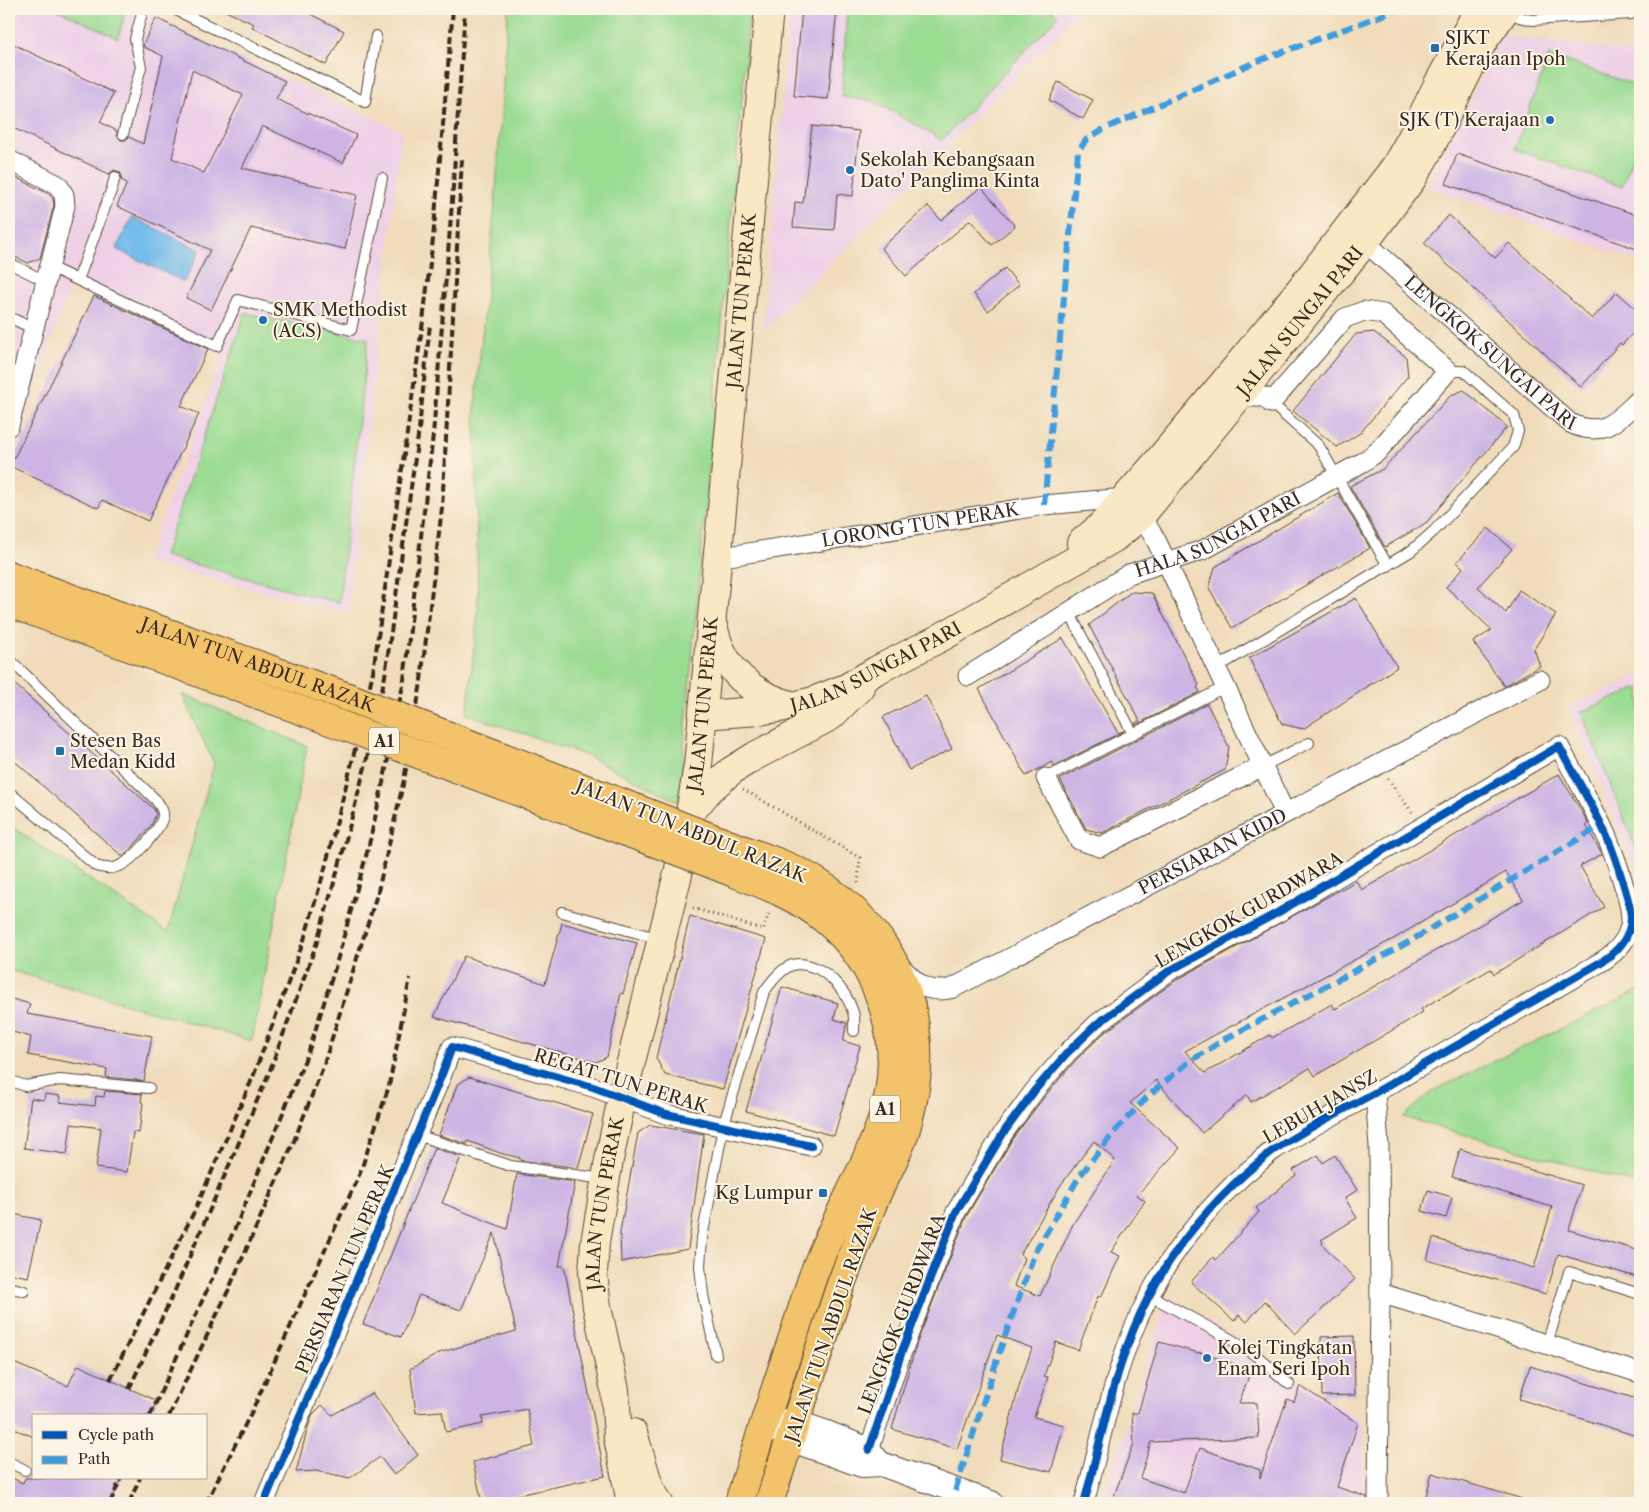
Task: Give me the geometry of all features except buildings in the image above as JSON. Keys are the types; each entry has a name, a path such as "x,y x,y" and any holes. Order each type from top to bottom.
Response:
{"main road":[{"name":"JALAN TUN PERAK","path":"631,1503 618,1438 615,1390 597,1307 593,1274 595,1242 605,1180 622,1098 690,813 703,715 769,9"},
{"name":"JALAN SUNGAI PARI","path":"1439,106 1479,9"},
{"name":"JALAN SUNGAI PARI","path":"703,715 793,706 813,701 846,688 940,638 1036,581 1100,527 1133,507 1238,397 1321,296 1411,139 1439,106 1507,9"},
{"name":"JALAN SUNGAI PARI","path":"1133,507 1221,386 1357,235"},
{"name":"JALAN TUN ABDUL RAZAK","path":"12,593 57,607 246,690 718,854 788,867 834,893 855,911 867,925 890,955 904,984 913,1013 918,1043 918,1068 914,1098 907,1128 876,1197 845,1274 769,1503"},
{"path":"712,621 717,643 727,664 743,681 762,695 793,706"},
{"path":"690,813 710,789 755,756 832,716 877,670"},
{"name":"JALAN TUN ABDUL RAZAK","path":"718,854 766,886 796,901 823,918 843,937 861,958 875,983 886,1010 891,1037 892,1069 888,1098 881,1123 830,1232 818,1263 739,1503"},
{"name":"JALAN TUN PERAK","path":"615,1390 634,1434 650,1489 659,1503"}],"street":[{"path":"9,160 58,185 64,195 65,206 9,426"},
{"name":"LENGKOK SUNGAI PARI","path":"1357,235 1570,423 1580,428 1591,430 1603,428 1613,423 1640,398"},
{"path":"1321,296 1345,318"},
{"path":"1238,397 1265,397 1271,403 1345,318 1364,311 1383,314 1448,371"},
{"name":"HALA SUNGAI PARI","path":"968,676 1129,574 1203,550 1364,462 1377,452 1448,371"},
{"name":"LORONG TUN PERAK","path":"717,558 1044,505 1133,507"},
{"path":"1133,507 1156,540 1167,562 1285,812"},
{"name":"PERSIARAN KIDD","path":"890,955 922,986 934,990 953,988 1285,812 1540,680"},
{"name":"LENGKOK GURDWARA","path":"875,1457 901,1354 956,1212 1004,1132 1035,1090 1067,1053 1097,1024 1170,971 1277,913 1558,746 1602,825 1635,907"},
{"path":"1046,778 1079,840 1100,847 1263,766"},
{"name":"LEBUH JANSZ","path":"1084,1503 1125,1352 1149,1295 1193,1228 1216,1201 1269,1153 1283,1144 1375,1093 1612,955 1621,946 1628,934 1635,907"},
{"name":"REGAT TUN PERAK","path":"452,1047 593,1086 666,1114 811,1146"},
{"name":"PERSIARAN TUN PERAK","path":"264,1503 452,1047"},
{"path":"1375,1093 1379,1146 1378,1503"},
{"path":"1380,1293 1640,1373"},
{"path":"765,1421 793,1430 827,1433 875,1457 991,1503"}],"lane":[{"path":"123,134 141,67 135,39 143,9"},
{"path":"174,9 365,102 376,36"},
{"path":"1507,9 1519,16 1532,20 1632,14"},
{"path":"78,280 115,177"},
{"path":"9,263 78,280 216,346 238,300 351,330 382,178"},
{"path":"9,317 34,329"},
{"path":"1216,668 1411,551 1434,531 1513,447 1518,430 1514,415 1464,371 1448,371"},
{"path":"1271,403 1319,446 1388,566"},
{"path":"1069,612 1133,734"},
{"path":"9,659 156,800 162,808 163,815 160,826 127,862 112,868 104,868 96,866 9,792"},
{"path":"1046,778 1225,687"},
{"path":"1263,766 1309,743"},
{"path":"562,912 661,939"},
{"path":"716,1355 703,1295 700,1266 703,1229 723,1127 764,992 776,975 797,964 814,967 831,978 844,993 854,1013 854,1031"},
{"path":"9,1080 25,1086 60,1080 149,1088"},
{"path":"417,1135 511,1166 605,1180"},
{"path":"1547,1344 1569,1272 1640,1294"},
{"path":"9,1287 24,1291"},
{"path":"1149,1295 1232,1340 1258,1357 1289,1384"},
{"path":"9,1462 25,1470"}],"path":[{"path":"1378,765 1422,827"},
{"path":"723,778 860,858"},
{"path":"670,902 764,930"}],"shaded area":[{"name":"SMK Methodist (ACS)","path":"9,9 134,9 402,131 347,613 146,562 223,355 70,286 9,469"},
{"name":"Sekolah Kebangsaan Dato' Panglima Kinta","path":"790,9 1083,9 763,331"},
{"name":"SJK (T) Kerajaan","path":"1501,36 1640,53 1640,262 1428,187"},
{"path":"1640,674 1640,878 1569,708"},
{"name":"Kolej Tingkatan Enam Seri Ipoh","path":"1169,1295 1363,1422 1364,1503 1102,1503"}],"green space":[{"path":"56,9 126,9 118,38"},
{"path":"508,9 750,9 679,802 585,755 467,714 478,610 475,407 495,204"},
{"path":"847,9 1051,9 1058,16 942,140 874,101 842,97"},
{"path":"1549,55 1640,87 1640,136 1622,187 1515,149"},
{"path":"245,313 368,339 339,603 164,556"},
{"path":"1640,687 1640,859 1581,712"},
{"path":"182,694 307,746 252,1041 9,970 9,825 168,932 214,764"},
{"path":"1640,990 1640,1185 1403,1117 1433,1091"}],"water":[{"path":"132,217 200,250 184,282 116,249"}],"railway":[{"path":"110,1380 195,1210 253,1077 304,940 325,868 352,762 373,672 423,321 433,239 453,9"},
{"path":"151,1414 236,1226 309,1050 335,968 368,849 385,774 404,680 433,435 451,216 465,9"},
{"path":"170,1414 228,1291 294,1141 323,1067 378,891 404,780 420,688 442,508 462,159"},
{"path":"129,1389 176,1288 269,1073 316,945 342,855 365,767 385,676 419,429 430,324"},
{"path":"206,1503 252,1411 360,1173 389,1086 410,978"},
{"path":"110,1503 120,1480"},
{"path":"129,1503 139,1480"}],"marked path":[{"path":"1044,505 1078,152 1086,140 1102,130 1253,63 1399,9"},
{"path":"955,1491 1000,1350 1035,1252 1079,1177 1115,1131 1148,1096 1189,1062 1225,1039 1407,943 1602,825"}],"cycle path":[{"path":"869,1450 901,1354 956,1212 1004,1132 1035,1090 1067,1053 1097,1024 1169,971 1277,913 1559,746 1601,824 1617,862 1631,915 1628,933 1622,944 1601,962 1383,1088 1318,1123 1271,1152 1218,1200 1169,1261 1137,1320 1111,1398 1084,1503"},
{"path":"264,1503 452,1047 593,1087 666,1114 811,1146"}],"place":[{"name":"SJKT Kerajaan Ipoh","path":"1435,48"},
{"name":"SJK (T) Kerajaan","path":"1550,120"},
{"name":"Sekolah Kebangsaan Dato' Panglima Kinta","path":"850,170"},
{"name":"SMK Methodist (ACS)","path":"263,320"},
{"name":"Stesen Bas Medan Kidd","path":"60,751"},
{"name":"Kg Lumpur","path":"823,1193"},
{"name":"Kolej Tingkatan Enam Seri Ipoh","path":"1207,1358"}]}
